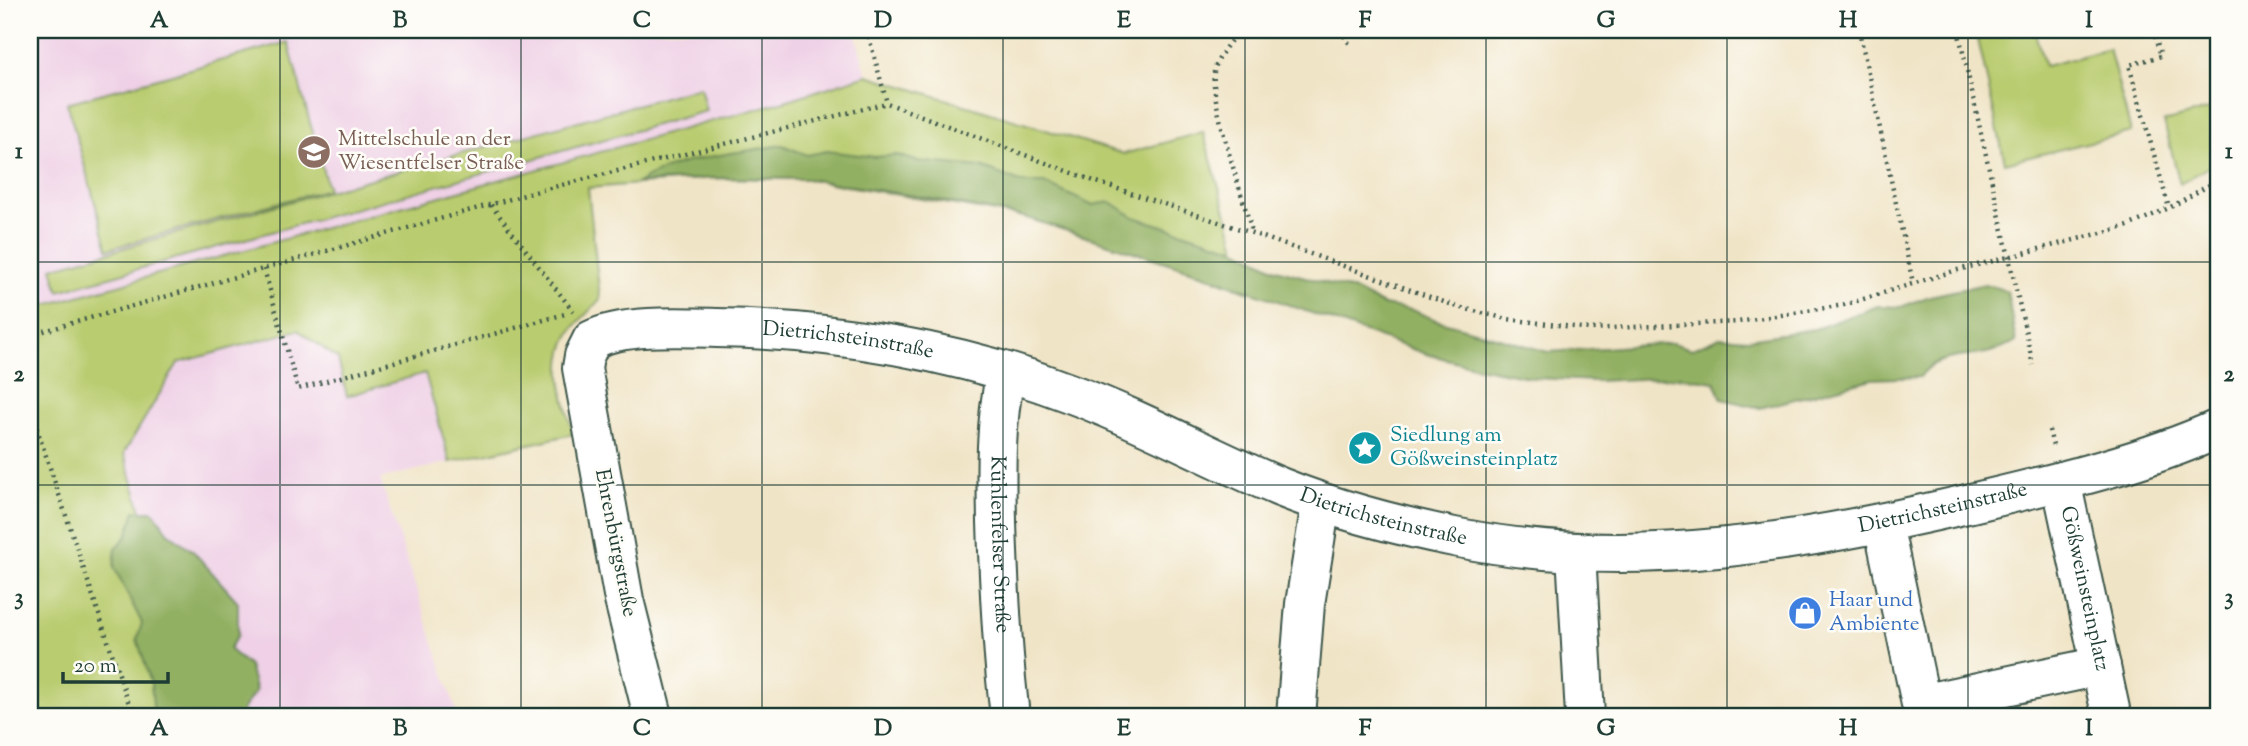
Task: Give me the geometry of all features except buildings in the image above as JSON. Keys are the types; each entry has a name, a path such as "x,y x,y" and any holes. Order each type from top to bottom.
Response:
{"street":[{"name":"Dietrichsteinstraße","path":"585,339 670,328 778,331 898,345 1006,372 1073,394 1321,503 1458,538 1523,548 1576,552 1655,554 1710,551 1883,524 2057,463 2177,447 2218,429"},
{"name":"Ehrenbürgstraße","path":"585,339 624,600 653,716"},
{"name":"Kühlenfelser Straße","path":"1006,372 999,403 996,493 999,631 1010,716"},
{"name":"Gößweinsteinplatz","path":"1883,524 1921,704 2101,666 2057,463"},
{"path":"1296,716 1305,604 1321,503"},
{"path":"1576,552 1585,716"},
{"path":"2101,666 2110,709"}],"path":[{"path":"867,30 887,103"},
{"path":"1240,30 1223,52 1214,70 1215,95 1252,233"},
{"path":"1340,30 1351,46"},
{"path":"1735,30 1738,38"},
{"path":"1859,30 1913,283"},
{"path":"1958,30 2033,365"},
{"path":"2153,30 2161,56 2129,65 2169,208"},
{"path":"30,334 491,205 887,103 1094,181 1252,233 1458,307 1529,323 1590,329 1681,327 1800,314 1869,299 1913,283 2107,232 2169,208 2218,180"},
{"path":"264,269 298,389 585,339 491,205"},
{"path":"30,408 130,700 133,716"},
{"path":"2049,430 2057,463"}],"shaded area":[{"name":"Mittelschule an der Wiesentfelser Straße","path":"30,30 854,30 867,75 785,101 35,308 30,289"},
{"path":"298,330 338,359 347,396 425,373 450,462 380,479 458,716 202,716 124,453 178,363"}],"green space":[{"path":"1976,30 2034,30 2045,66 2109,49 2131,132 2005,163"},
{"path":"288,42 328,189 108,249 67,103"},
{"path":"867,75 1124,154 1203,132 1249,292 1191,270 1024,217 807,179 716,178 588,188 600,299 571,332 562,357 562,382 573,434 450,462 425,373 347,396 338,359 298,330 178,363 124,453 202,716 30,716 30,289 35,308 785,101"},
{"path":"700,87 706,111 59,291 52,268"},
{"path":"2218,107 2218,161 2180,184 2164,122"},
{"path":"782,145 807,155 827,151 876,157 897,155 916,161 981,167 1023,183 1044,183 1091,205 1111,202 1134,217 1237,249 1276,269 1356,291 1383,305 1412,310 1436,320 1548,352 1673,343 1692,349 1720,337 1748,339 1815,329 1878,306 1901,307 1930,296 1985,284 2007,291 2016,342 1990,352 1943,360 1927,369 1920,377 1872,379 1760,408 1722,399 1715,382 1681,377 1597,381 1534,378 1426,354 1191,270 1024,217 807,179 716,178 637,183 689,161"},
{"path":"135,511 153,511 170,534 193,551 238,602 238,635 229,649 249,666 256,691 242,710 244,716 154,716 151,683 137,639 142,623 114,567 116,548 127,536"}],"place":[{"name":"Mittelschule an der Wiesentfelser Straße","path":"314,152"},
{"name":"Siedlung am Gößweinsteinplatz","path":"1365,448"},
{"name":"Haar und Ambiente","path":"1805,613"}]}
